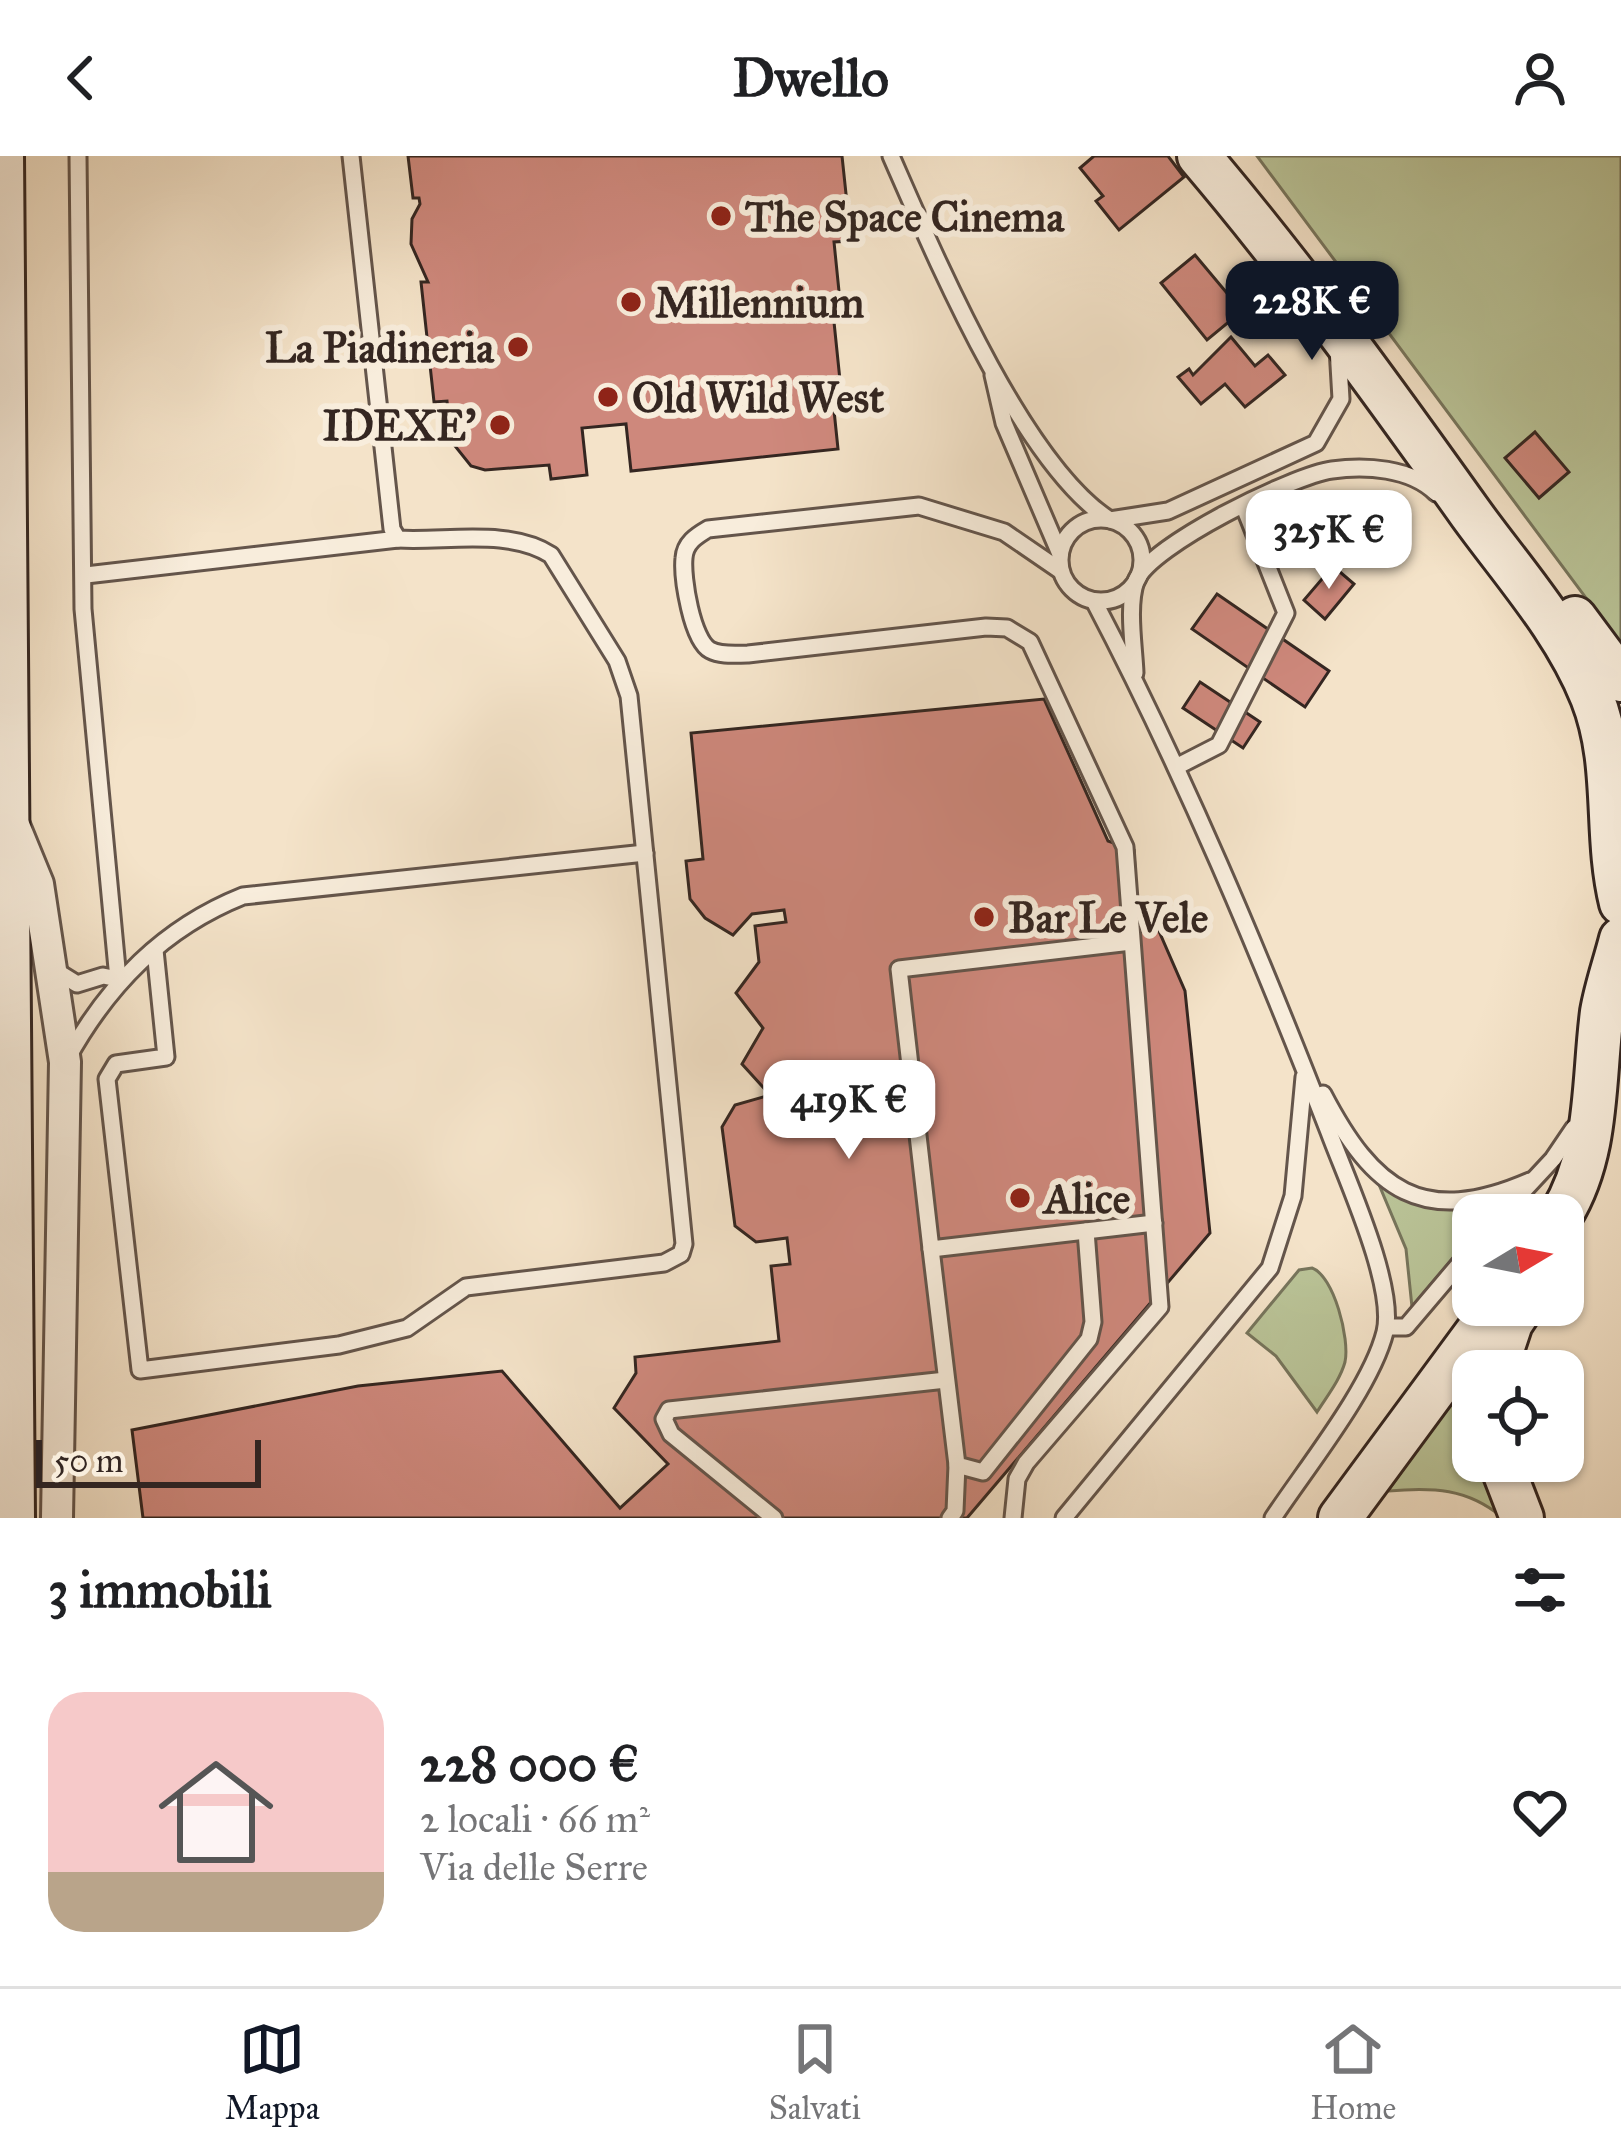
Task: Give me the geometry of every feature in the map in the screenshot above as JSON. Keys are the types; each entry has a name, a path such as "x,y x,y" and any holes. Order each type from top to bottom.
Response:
{"street":[{"path":"2,156 13,1518"},
{"path":"1199,156 1336,330 1570,653 1606,739 1612,778 1611,868 1621,904"},
{"path":"1228,156 1621,680"},
{"path":"8,813 38,884 65,1062 57,1518"},
{"path":"1571,1194 1593,1130 1603,1009 1621,939"},
{"path":"1577,1194 1617,1152"},
{"path":"1584,1209 1617,1152"},
{"path":"1340,1518 1482,1326"},
{"path":"1508,1482 1522,1518"}],"lane":[{"path":"78,156 83,609 118,980"},
{"path":"351,156 392,529 398,539"},
{"path":"891,156 992,366 1051,462 1079,496 1121,525 1138,544 1135,680"},
{"path":"1061,563 1074,529 1085,522 1168,511 1316,442 1341,399 1336,330"},
{"path":"992,366 1004,423 1073,591 1094,601 1118,598 1156,554 1182,535 1325,471 1373,468 1430,487 1458,515 1481,527"},
{"path":"1012,1511 1026,1463 1153,1321 1162,1289 1125,847 1021,633 986,626 748,654 714,653 699,641 693,627 683,559 688,544 708,529 919,506 1004,532 1061,563"},
{"path":"1176,767 1219,746 1286,613 1244,507"},
{"path":"86,575 398,539 532,543 550,555 624,678 684,1244 677,1259 466,1287 407,1328 339,1345 140,1370 107,1079 116,1064 166,1057 155,950"},
{"path":"1094,601 1176,767 1287,1019 1378,1271 1387,1327 1372,1366 1273,1518"},
{"path":"65,1062 118,980 212,908 243,896 645,853"},
{"path":"950,1518 956,1511 957,1466 899,969 1131,942"},
{"path":"49,962 61,978 77,984 103,976 118,980"},
{"path":"1305,1070 1371,1171 1396,1185 1451,1202 1504,1192 1530,1180"},
{"path":"1064,1518 1270,1268 1293,1196 1305,1070"},
{"path":"1518,1194 1569,1139 1586,1088 1597,1077"},
{"path":"931,1249 1154,1223"},
{"path":"957,1466 982,1472 1089,1339 1094,1322 1085,1231"},
{"path":"1387,1327 1406,1327 1452,1273"},
{"path":"774,1518 671,1434 664,1419 669,1410 946,1380"}],"green space":[{"path":"1257,156 1621,156 1621,645"},
{"path":"1380,1187 1431,1208 1452,1209 1452,1259 1412,1307 1406,1249"},
{"path":"1312,1268 1333,1295 1346,1352 1340,1375 1317,1412 1276,1356 1247,1333 1299,1270"},
{"path":"1452,1400 1452,1482 1493,1482 1503,1518 1463,1495 1420,1489 1388,1491"}],"building":[{"name":"Millennium","path":"408,156 842,156 851,241 834,242 842,321 834,322 841,390 832,391 838,449 631,471 626,424 582,428 587,475 551,479 549,465 485,470 471,466 451,441 447,401 434,402 421,282 428,282 411,244 412,219 420,204 419,198 413,198"},
{"path":"1094,156 1168,156 1184,177 1119,230 1096,201 1103,196 1080,168"},
{"path":"1195,255 1242,311 1207,340 1161,283"},
{"path":"1231,337 1255,366 1268,355 1285,375 1245,407 1225,384 1201,404 1178,377 1189,369 1193,375"},
{"path":"1535,432 1569,472 1539,498 1505,458"},
{"path":"1333,566 1354,584 1325,619 1304,600"},
{"path":"1217,594 1329,671 1305,707 1192,629"},
{"path":"1200,682 1260,722 1243,748 1183,708"},
{"path":"1044,699 1108,841 1134,850 1137,908 1148,906 1185,991 1210,1233 967,1518 143,1518 132,1430 358,1386 502,1371 620,1508 668,1464 614,1408 636,1373 635,1357 779,1341 771,1266 790,1264 787,1238 756,1242 735,1226 722,1127 735,1105 770,1095 742,1064 763,1028 736,993 759,962 755,926 786,922 784,910 752,914 733,935 705,918 690,899 686,861 703,859 691,733"}],"place":[{"name":"The Space Cinema","path":"721,216"},
{"name":"Millennium","path":"631,302"},
{"name":"La Piadineria","path":"518,347"},
{"name":"Old Wild West","path":"608,397"},
{"name":"IDEXE'","path":"500,425"},
{"name":"Bar Le Vele","path":"984,917"},
{"name":"Alice","path":"1020,1198"}]}
